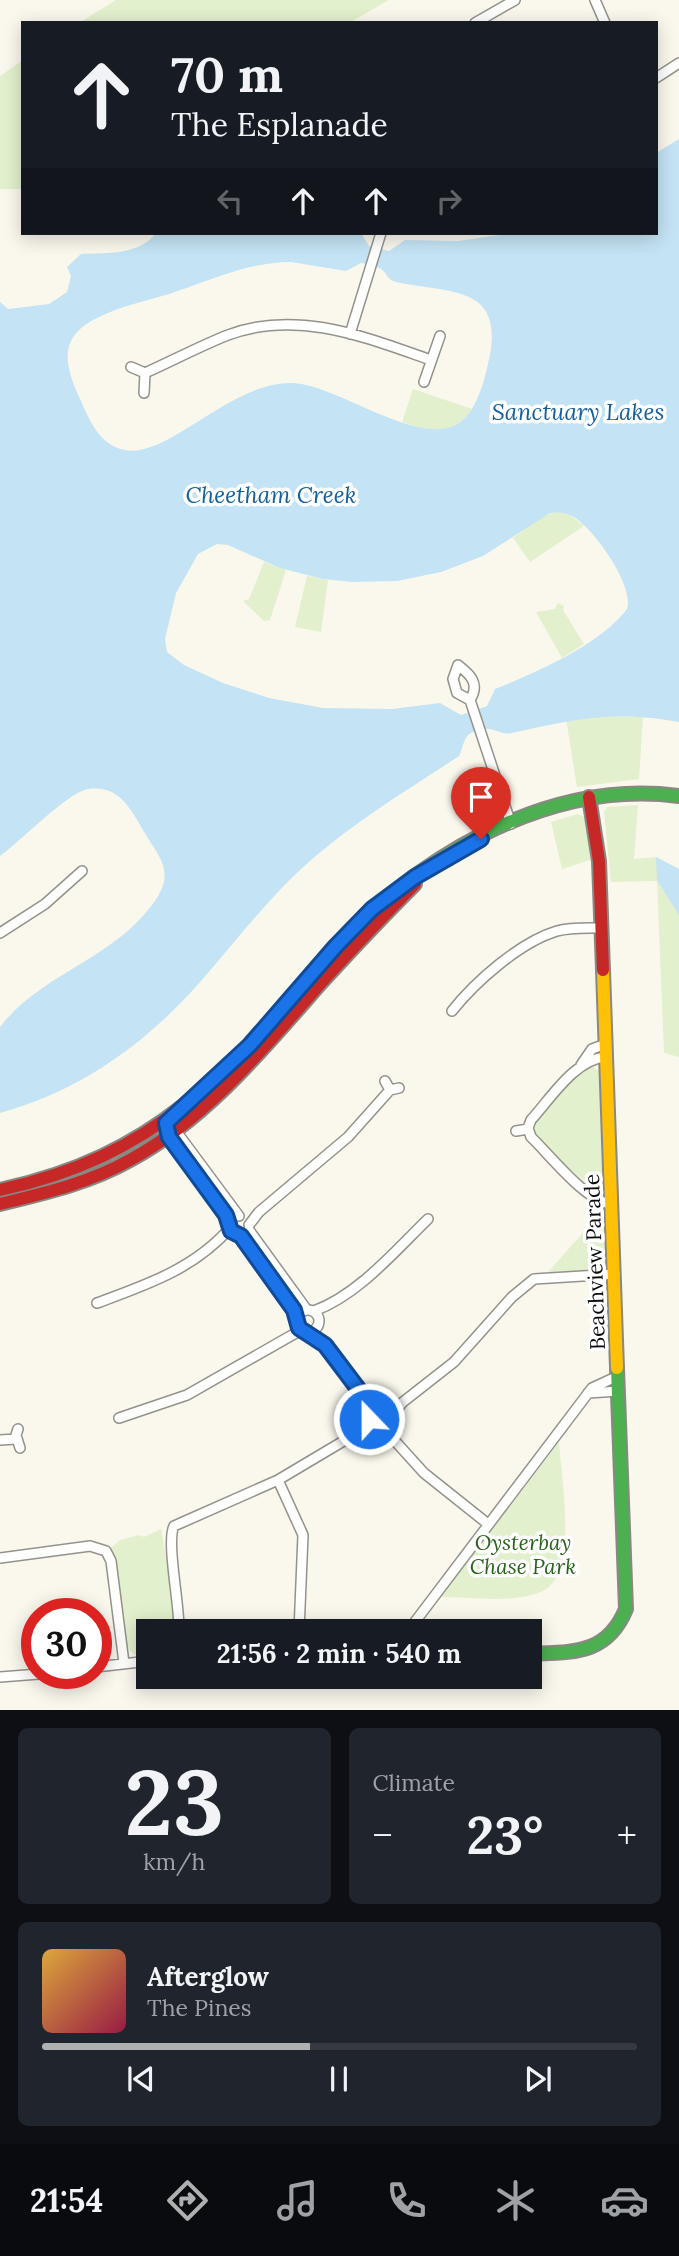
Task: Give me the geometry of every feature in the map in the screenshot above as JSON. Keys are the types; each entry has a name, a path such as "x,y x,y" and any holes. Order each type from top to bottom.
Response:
{"street":[{"path":"479,21 514,0"},
{"path":"595,0 604,21"},
{"path":"658,77 679,62"},
{"path":"350,334 380,236"},
{"path":"131,367 145,373 229,335 253,328 307,324 350,334 431,360"},
{"path":"424,382 440,337"},
{"path":"144,393 145,373"},
{"path":"470,701 511,824"},
{"path":"0,1190 39,1183 87,1166 127,1147 166,1123 250,1045 358,923 395,890 436,865 511,824 589,797 631,792 679,796"},
{"name":"Beachview Parade","path":"542,1653 589,1649 612,1636 622,1624 627,1594 599,861 589,797"},
{"path":"0,1204 78,1184 128,1162 173,1133 253,1061 370,927 436,865"},
{"path":"0,933 45,904 82,871"},
{"path":"452,1011 485,974 546,936 563,930 601,928"},
{"path":"606,1051 592,1049 531,1120 528,1129 531,1137 586,1191 612,1198"},
{"path":"97,1303 164,1278 260,1212 348,1138 394,1089 385,1081"},
{"path":"166,1123 240,1226 315,1316 325,1345"},
{"path":"516,1130 528,1129"},
{"path":"119,1418 187,1395 287,1336 378,1267 428,1219"},
{"path":"240,1226 301,1326 325,1345 365,1398 375,1413 378,1428 395,1441 424,1473 488,1524"},
{"path":"179,1619 169,1538 172,1529 180,1521 278,1480 358,1433 378,1428 389,1420 403,1402 454,1362 512,1297 534,1279 615,1275"},
{"path":"301,1326 315,1316"},
{"path":"417,1619 588,1393 597,1384 618,1376"},
{"path":"588,1393 619,1391"},
{"path":"358,1433 375,1413 403,1402"},
{"path":"375,1413 389,1420 395,1441"},
{"path":"0,1440 18,1439"},
{"path":"278,1480 303,1535 300,1619"},
{"path":"0,1558 90,1546 101,1548 111,1561 124,1663"},
{"path":"112,1665 136,1662"},
{"path":"0,1677 21,1675"}],"green space":[{"path":"116,0 389,0 352,21 82,21"},
{"path":"21,61 21,189 0,189 0,76"},
{"path":"413,389 472,409 465,418 449,428 422,428 402,422"},
{"path":"555,512 569,514 584,526 530,562 513,538 543,516"},
{"path":"264,562 286,570 270,620 264,621 243,601 249,599"},
{"path":"307,576 328,580 321,632 295,627"},
{"path":"558,603 564,606 563,610 584,644 562,658 536,612 555,609"},
{"path":"597,716 643,717 639,779 577,787 566,719"},
{"path":"638,805 634,859 656,857 679,869 679,1057 664,1053 657,881 611,882 604,812 607,807"},
{"path":"578,814 588,819 593,859 562,869 551,822"},
{"path":"592,1066 600,1072 606,1179 603,1184 593,1188 531,1137 531,1120 586,1067"},
{"path":"598,1216 601,1227 608,1228 606,1265 594,1270 548,1272"},
{"name":"Oysterbay Chase Park","path":"559,1442 565,1523 561,1565 554,1581 543,1591 519,1597 441,1597"},
{"path":"161,1529 174,1604 174,1619 136,1619 136,1655 129,1650 126,1642 115,1557 111,1548 120,1540 139,1535 144,1537"}],"water":[{"name":"Sanctuary Lakes","path":"679,139 679,722 634,717 594,718 512,733 484,729 471,733 459,756 357,824 300,870 186,997 140,1040 88,1076 60,1091 0,1113 0,1027 36,993 97,954 135,924 152,905 164,883 165,874 160,858 128,806 116,794 99,789 88,789 68,799 0,856 0,302 8,309 49,304 67,292 71,276 67,267 81,254 132,249 154,235 362,235 369,246 389,251 405,240 458,241 499,235 658,235 658,152","holes":["291,262 346,271 361,263 371,265 381,269 393,281 455,292 482,306 490,319 492,338 488,364 477,400 465,418 449,427 429,429 383,416 313,387 293,383 270,386 247,394 161,443 142,450 117,448 97,432 75,387 68,356 73,337 87,324 116,310 259,265","550,513 561,513 581,522 601,544 625,586 627,609 584,646 495,689 487,706 461,715 440,703 392,709 323,708 269,698 223,683 184,665 167,652 165,639 176,593 198,554 217,544 228,545 280,568 323,579 352,582 397,581 441,572 483,556"]},
{"path":"656,857 679,869 679,915 657,880"}],"traffic: fast":[{"path":"325,959 359,923 397,890 439,860 484,834 531,814 579,800 629,794 679,796"},
{"path":"542,1654 574,1651 599,1643 618,1624 626,1609 617,1368"}],"traffic: slow":[{"path":"603,970 617,1368"}],"traffic: jam":[{"path":"589,797 599,861 603,970"},
{"path":"0,1204 99,1175 130,1160 184,1124 232,1081 415,884"},
{"path":"0,1190 55,1175 103,1156 145,1133 184,1106 254,1040 325,959"}],"route":[{"path":"369,1419 365,1398 325,1345 309,1332 299,1328 293,1309 241,1236 231,1231 226,1215 169,1137 166,1123 250,1045 372,909 415,877 481,839"}],"water label":[{"name":"Cheetham Creek","path":"271,495"}]}
